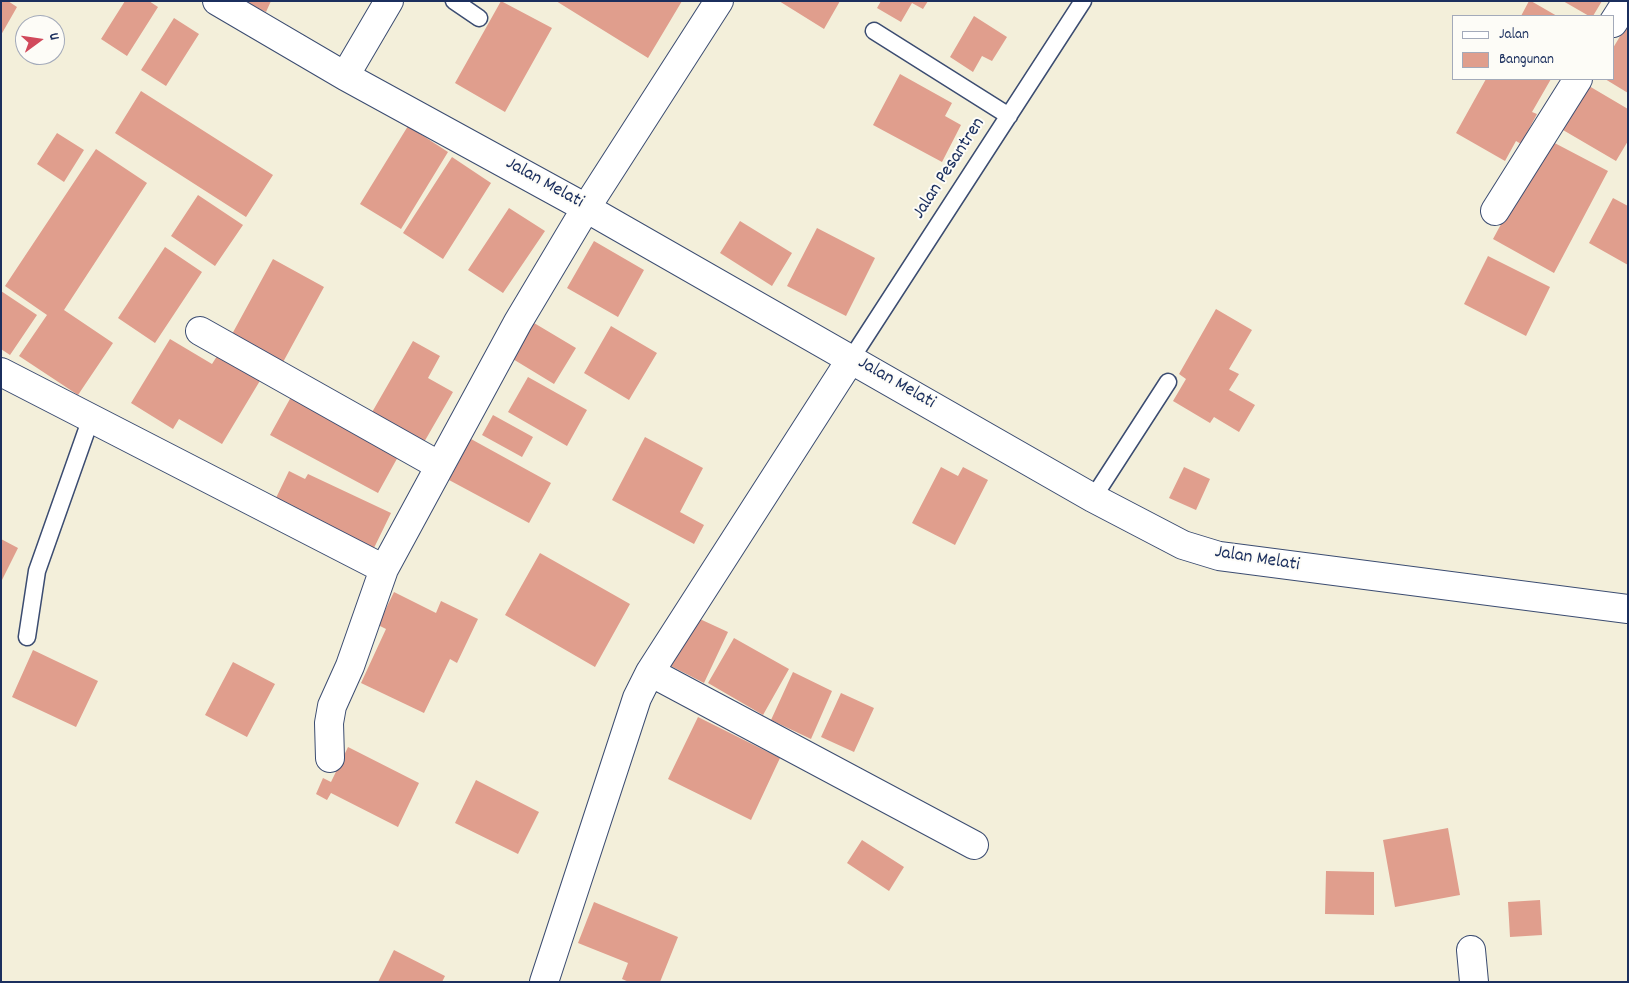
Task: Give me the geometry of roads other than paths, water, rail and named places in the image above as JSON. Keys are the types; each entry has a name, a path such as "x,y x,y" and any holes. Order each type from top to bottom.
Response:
{"street":[{"name":"Jalan Melati","path":"218,1 345,76 586,208 1093,498 1183,546 1220,556 1628,609"},
{"path":"345,76 389,1"},
{"path":"330,758 329,723 332,706 350,666 384,569 518,322 586,208 719,1"},
{"path":"1614,22 1628,1"},
{"path":"1495,211 1577,80"},
{"path":"200,330 440,466"},
{"path":"544,982 637,698 650,672 851,359"},
{"path":"1,372 384,569"},
{"path":"650,672 974,845"},
{"path":"1471,950 1474,982"}],"lane":[{"path":"454,1 479,18"},
{"name":"Jalan Pesantren","path":"851,359 1083,1"},
{"path":"874,31 1008,116"},
{"path":"1093,498 1168,382"},
{"path":"27,637 37,571 91,418"}]}
